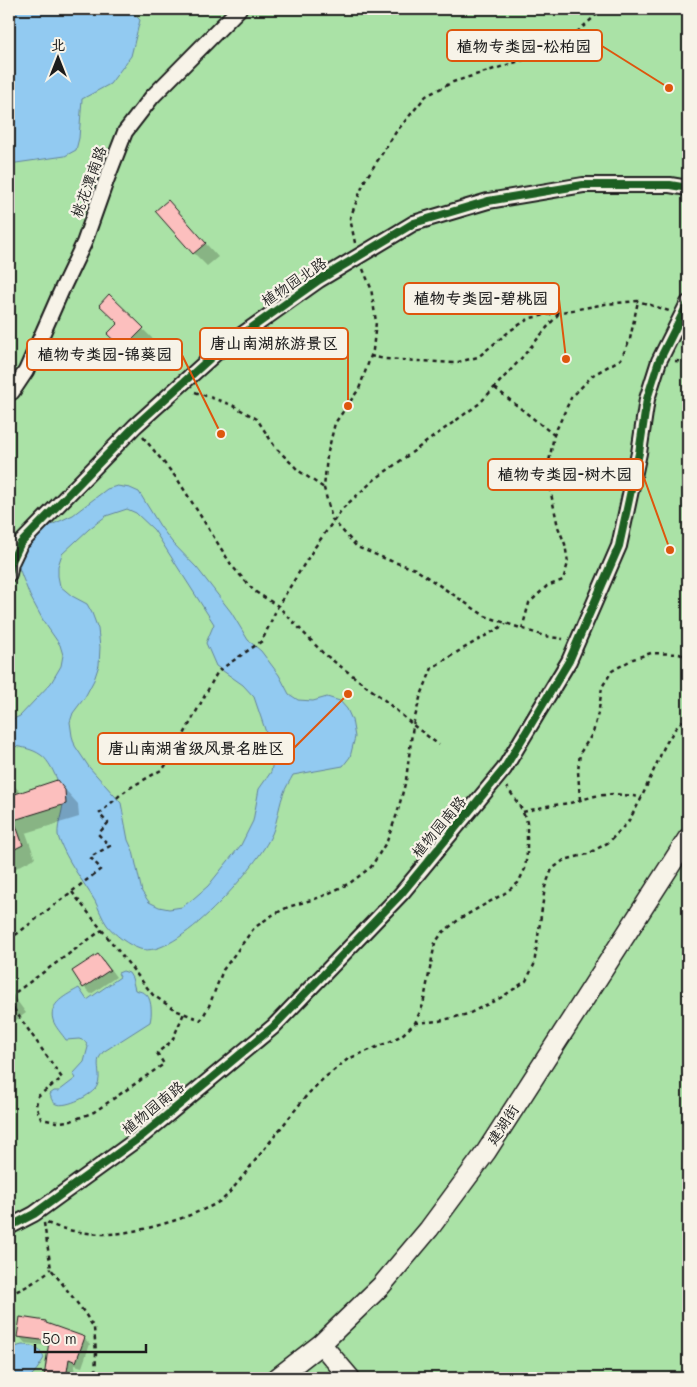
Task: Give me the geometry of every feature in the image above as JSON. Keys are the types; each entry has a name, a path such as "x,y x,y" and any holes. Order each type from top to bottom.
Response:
{"street":[{"name":"桃花潭南路","path":"9,393 12,392 26,371 84,243 126,132 152,98 239,9"},
{"name":"植物园北路","path":"9,574 20,544 134,426 178,386 216,353 319,280 414,222 488,201 583,185 670,185 688,188"},
{"name":"植物园南路","path":"9,1227 34,1214 143,1135 273,1027 401,894 500,775 569,661 619,546 639,453 647,399 659,361 685,308"},
{"name":"建湖街","path":"277,1378 321,1344 381,1286 429,1229 480,1160 688,838"},
{"path":"321,1344 350,1378"}],"path":[{"path":"577,640 544,636 485,616 415,569 357,547 332,519 324,488 327,456 335,423 359,389 373,350 376,322 371,288 358,256 350,218 365,180 396,132 426,96 453,82 558,49 603,9"},
{"path":"684,126 688,127"},
{"path":"370,356 385,359 454,363 478,357 511,330 530,318 605,304 638,302 685,308"},
{"path":"522,628 529,603 547,586 563,580 568,563 565,544 558,527 549,484 549,462 554,436 571,398 593,375 621,359 630,339 638,302"},
{"path":"9,940 100,869 90,857 110,846 98,834 108,823 99,814 120,795 163,769 173,755 218,672 262,641 278,606 315,547 343,508 374,480 480,403 560,312"},
{"path":"178,386 232,405 257,419 275,447 299,471 324,488"},
{"path":"495,388 554,436"},
{"path":"134,426 178,480 232,566 254,591 278,606 323,653 439,745"},
{"path":"72,892 153,995 175,1010 201,1020 209,1006 223,970 254,928 288,907 322,896 350,883 371,866 387,841 396,814 406,780 413,725 420,698 432,668 458,651 507,624"},
{"path":"580,800 578,771 580,753 593,732 602,687 612,671 633,659 651,653 679,654 688,657"},
{"path":"415,1023 439,1021 468,1014 502,997 526,981 534,965 545,887 552,870 564,860 588,854 609,842 628,822 642,797 664,745 674,728 688,715"},
{"path":"95,1378 94,1328 51,1268 44,1221 62,1229 85,1233 109,1234 134,1231 208,1208 224,1198 235,1186 323,1079 348,1059 389,1042 402,1035 415,1023 423,1005 434,943 443,932 461,918 505,893 518,883 525,869 527,822 523,812 500,775"},
{"path":"523,812 595,796 614,794 642,797"},
{"path":"9,997 102,930"},
{"path":"9,1002 62,1078 38,1096 36,1106 41,1119 57,1122 71,1121 94,1112 164,1064 157,1053 172,1041 184,1013"},
{"path":"9,1294 35,1282 51,1268"}],"green space":[{"path":"9,9 688,9 688,1378 9,1378"}],"water":[{"path":"9,9 129,9 140,20 131,56 110,84 82,99 79,138 76,150 65,156 9,164"},
{"path":"117,486 139,492 160,526 172,542 197,568 231,612 248,640 261,651 279,675 289,694 298,700 313,701 327,697 340,701 347,709 352,720 355,737 350,757 343,766 293,775 281,800 270,838 249,870 213,909 193,927 174,941 156,949 140,949 135,947 122,939 107,925 95,901 66,855 59,839 58,831 63,802 60,787 52,768 45,758 38,753 26,748 9,746 9,721 20,716 51,683 61,666 63,655 60,645 44,622 30,596 17,562 36,532 73,515 107,489","holes":["127,509 136,513 154,530 214,624 206,643 216,666 243,685 254,697 274,756 271,772 259,789 253,821 241,845 208,886 182,907 169,909 149,902 142,892 133,851 128,840 121,803 89,767 75,746 70,722 73,713 85,697 94,680 99,665 100,647 98,629 92,613 87,604 72,596 60,586 58,566 62,554 106,516"]},
{"path":"123,971 129,973 135,990 144,993 149,998 151,1008 150,1022 103,1052 99,1058 99,1079 95,1090 85,1097 72,1102 56,1104 50,1094 54,1091 59,1091 76,1078 73,1074 84,1062 88,1047 85,1041 79,1039 66,1040 54,1023 53,1009 60,1000 79,988 87,1000 120,977 118,973"},
{"path":"22,1345 36,1348 44,1358 35,1372 28,1378 9,1378 9,1350"}],"building":[{"path":"168,200 206,243 193,254 155,211"},
{"path":"109,294 144,328 123,349 107,334 118,323 99,305"},
{"path":"57,780 65,790 66,804 14,820 23,845 9,852 9,796"},
{"path":"98,954 110,970 83,988 72,971"},
{"path":"20,1317 46,1321 46,1323 85,1337 76,1362 69,1359 66,1378 44,1378 49,1341 17,1337"}],"cycle path":[{"path":"9,574 11,563 20,544 135,426 216,353 319,280 414,223 488,201 583,185 670,185 688,188"},
{"path":"9,1227 34,1214 143,1135 273,1027 401,894 504,769 569,661 619,546 639,453 647,399 659,361 688,303"}],"place":[{"name":"植物专类园-松柏园","path":"669,88"},
{"name":"植物专类园-碧桃园","path":"566,359"},
{"name":"唐山南湖旅游景区","path":"348,406"},
{"name":"植物专类园-锦葵园","path":"221,434"},
{"name":"植物专类园-树木园","path":"670,550"},
{"name":"唐山南湖省级风景名胜区","path":"348,694"}]}
